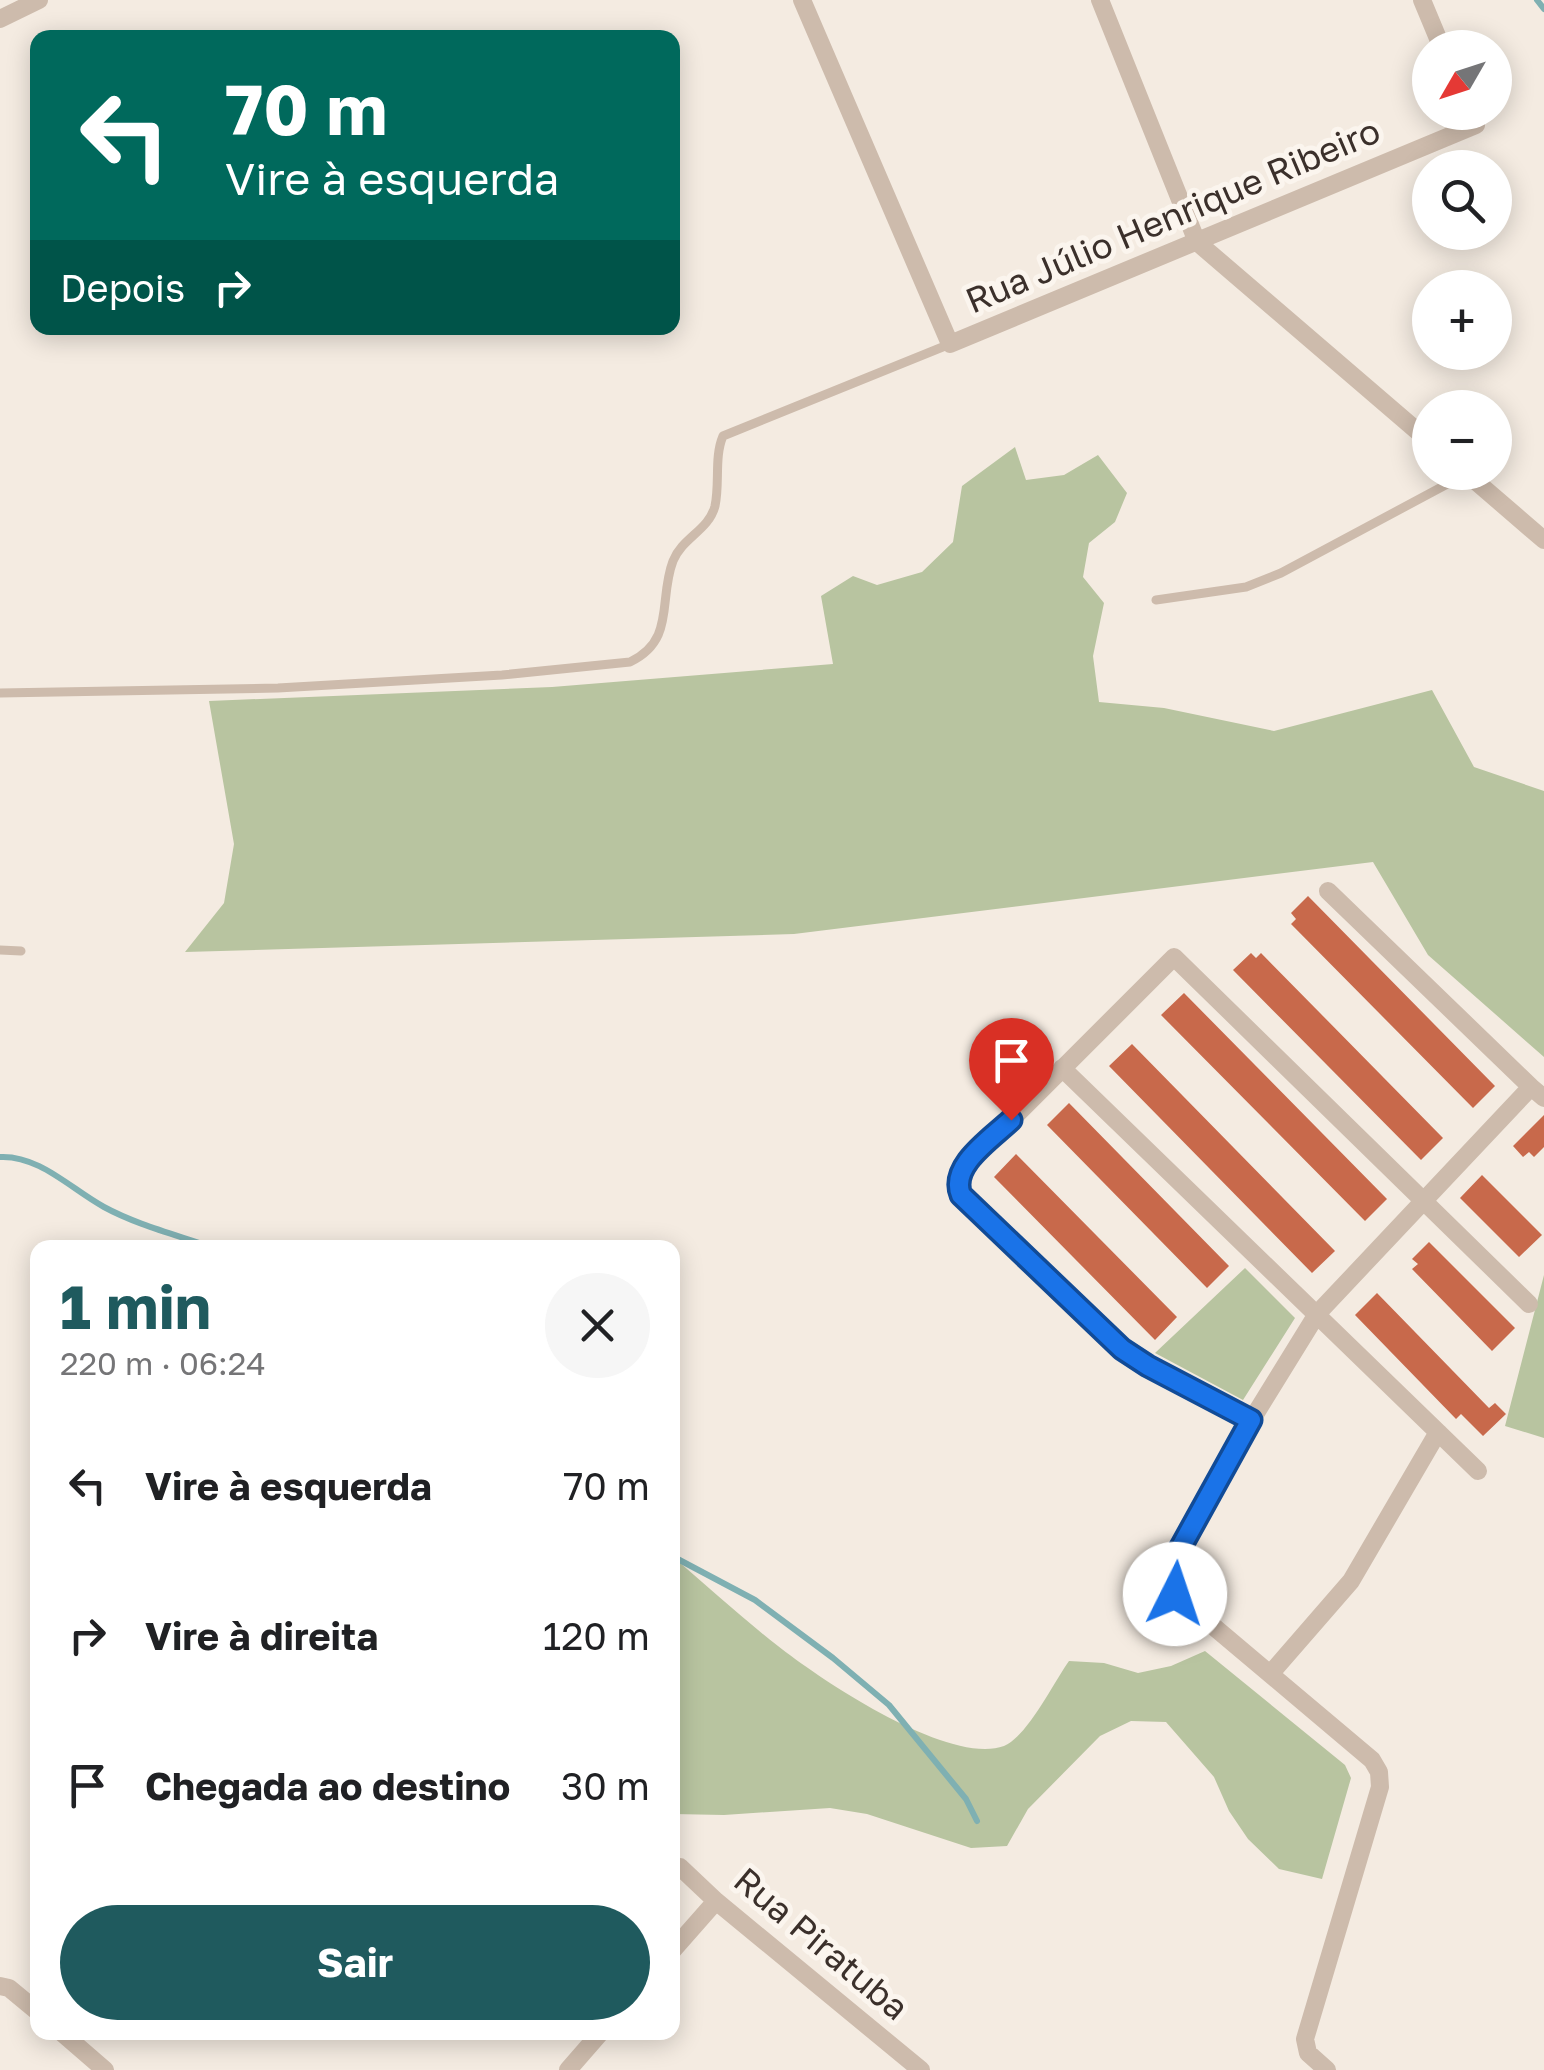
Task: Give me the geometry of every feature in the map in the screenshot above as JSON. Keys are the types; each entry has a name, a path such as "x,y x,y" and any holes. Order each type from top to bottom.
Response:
{"street":[{"path":"0,19 39,0"},
{"path":"802,0 950,344"},
{"path":"1100,0 1197,242 1412,427"},
{"path":"1422,0 1434,30"},
{"name":"Rua Júlio Henrique Ribeiro","path":"950,344 1197,242 1448,130"},
{"path":"1486,490 1544,540"},
{"path":"1328,891 1538,1092 1424,1200 1316,1314 1251,1420 1166,1574 1168,1586 1175,1594 1372,1760 1379,1772 1380,1786 1304,2039 1308,2053 1328,2070"},
{"path":"1251,1420 1122,1349 961,1195 956,1182 960,1171 1174,957 1529,1304"},
{"path":"1062,1068 1478,1470"},
{"path":"1270,1674 1351,1581 1438,1432"},
{"name":"Rua Piratuba","path":"680,1867 921,2070"},
{"path":"680,1942 716,1901"},
{"path":"0,1986 9,1988 30,2005"},
{"path":"70,2040 105,2070"},
{"path":"568,2070 594,2040"},
{"path":"1295,2070 1308,2053"}],"lane":[{"path":"0,693 278,688 502,676 630,662 656,643 672,563 685,542 710,518 715,506 723,436 950,344"},
{"path":"1156,600 1246,587 1281,574 1435,490"},
{"path":"0,950 21,951"}],"green space":[{"path":"1015,447 1026,480 1064,475 1098,455 1127,493 1115,522 1089,543 1083,577 1104,603 1093,656 1099,702 1164,708 1274,731 1432,690 1474,767 1544,791 1544,1057 1428,955 1373,862 794,934 185,952 224,903 234,844 209,701 552,687 833,664 821,596 853,576 877,585 922,572 953,542 962,486"},
{"path":"1245,1268 1295,1318 1243,1400 1155,1353"},
{"path":"1544,1275 1544,1438 1505,1426"},
{"path":"680,1563 778,1646 824,1679 886,1716 952,1744 980,1749 1013,1741 1040,1708 1069,1661 1104,1663 1138,1673 1171,1666 1205,1651 1345,1765 1351,1778 1322,1879 1279,1869 1248,1839 1229,1811 1214,1777 1166,1722 1131,1721 1100,1736 1028,1809 1007,1846 971,1848 867,1814 830,1808 680,1814"}],"building":[{"path":"1308,896 1495,1086 1473,1108 1291,924 1296,919 1291,913"},
{"path":"1251,953 1256,958 1261,953 1443,1138 1421,1160 1233,970"},
{"path":"1184,993 1387,1199 1365,1221 1161,1015"},
{"path":"1132,1044 1335,1251 1312,1273 1109,1066"},
{"path":"1069,1103 1229,1266 1207,1288 1047,1125"},
{"path":"1544,1115 1544,1147 1534,1157 1529,1152 1523,1157 1513,1146"},
{"path":"1016,1154 1177,1317 1155,1340 994,1177"},
{"path":"1482,1175 1542,1235 1519,1257 1460,1198"},
{"path":"1429,1242 1515,1328 1492,1351 1412,1269 1418,1264 1412,1259"},
{"path":"1377,1293 1489,1408 1495,1403 1506,1414 1483,1436 1461,1414 1456,1419 1355,1315"}],"waterway":[{"path":"1537,0 1544,9"},
{"path":"0,1157 28,1161 117,1213 191,1240"},
{"path":"680,1560 755,1600 889,1705 966,1799 977,1821"}],"route":[{"path":"1011,1120 960,1171 956,1182 961,1195 1122,1349 1251,1420 1166,1574 1168,1586 1175,1594"}]}
